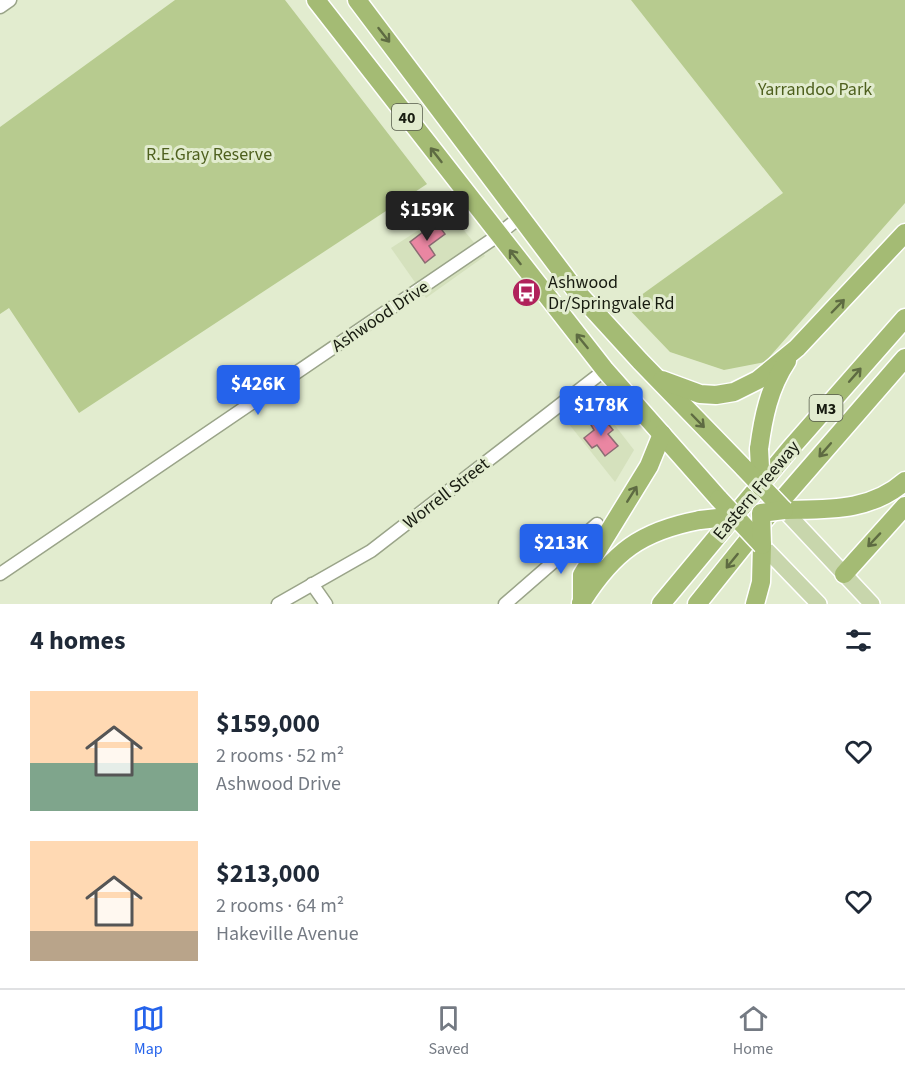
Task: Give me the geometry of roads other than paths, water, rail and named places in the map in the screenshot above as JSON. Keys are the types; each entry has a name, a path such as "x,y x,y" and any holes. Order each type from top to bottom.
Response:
{"highway":[{"name":"40","path":"316,0 605,370 764,551"},
{"name":"40","path":"357,0 500,187 519,218 589,305 761,487 793,513"},
{"path":"755,604 764,551 759,449 772,389 785,363 797,348 905,233"},
{"name":"Eastern Freeway","path":"661,604 804,433 905,318"},
{"path":"657,379 706,395 734,392 758,380 797,348"},
{"name":"Eastern Freeway","path":"764,515 905,358"},
{"path":"581,602 582,575 649,466 662,434"},
{"path":"581,602 605,568 626,549 651,534 700,520 829,510 862,504 888,493 905,481"},
{"path":"844,574 905,506"},
{"name":"M3","path":"697,604 764,515"}],"main road":[{"name":"40","path":"793,513 872,604"},
{"name":"40","path":"764,551 819,604"}],"street":[{"path":"0,7 10,0"},
{"name":"Ashwood Drive","path":"0,574 498,235 519,218"},
{"name":"Worrell Street","path":"278,604 371,551 605,370"},
{"path":"505,604 597,524"},
{"path":"312,584 326,604"}],"place":[{"name":"Ashwood Dr/Springvale Rd","path":"527,292"}],"park label":[{"name":"Yarrandoo Park","path":"815,89"},
{"name":"R.E.Gray Reserve","path":"209,154"}]}
